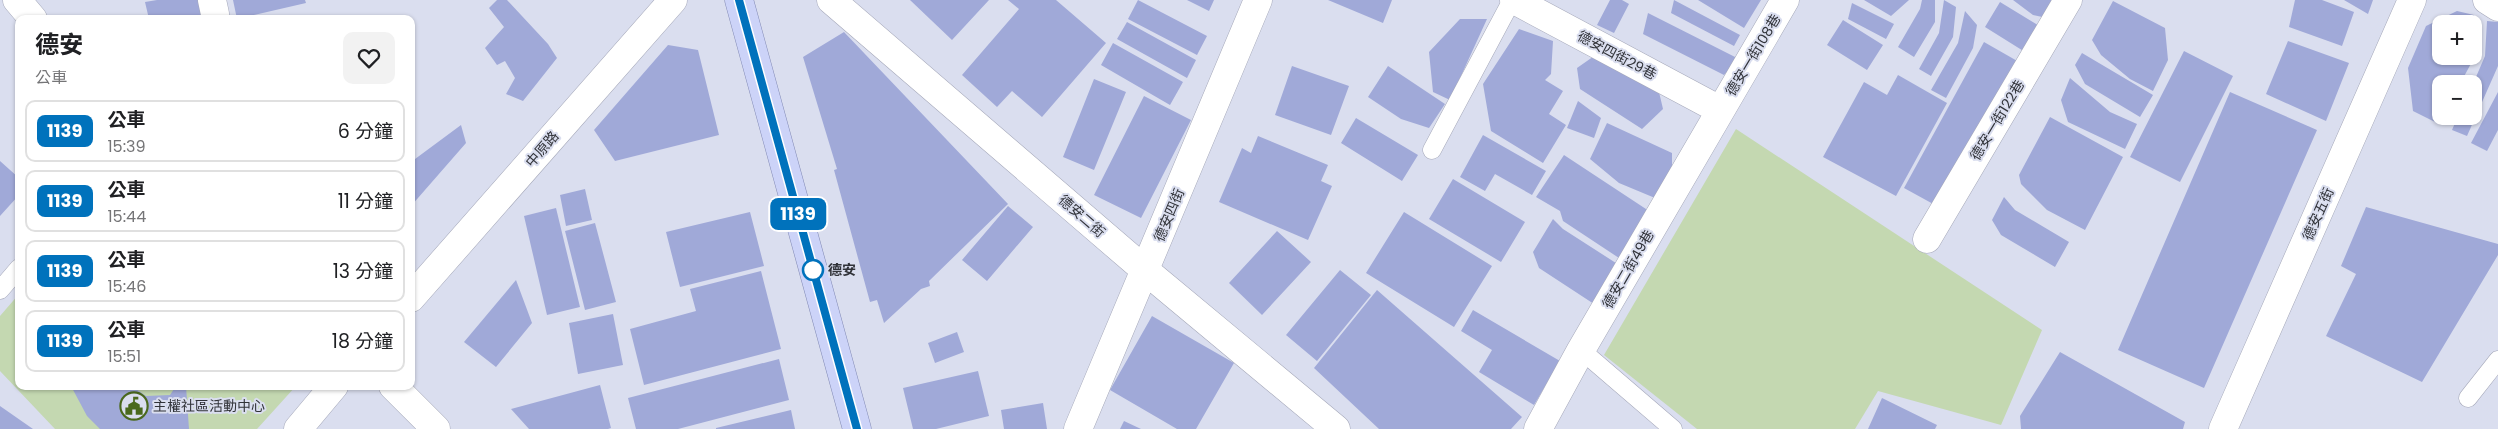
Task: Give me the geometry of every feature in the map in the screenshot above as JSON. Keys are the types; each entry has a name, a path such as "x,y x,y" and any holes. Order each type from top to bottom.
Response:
{"main road":[{"path":"739,0 857,429"}],"street":[{"path":"17,0 30,15"},
{"name":"中原路","path":"415,293 673,0"},
{"name":"德安二街","path":"831,0 1146,271 1336,429"},
{"name":"德安四街","path":"1078,429 1146,271 1258,0"},
{"name":"德安四街29巷","path":"1513,0 1720,110"},
{"name":"德安一街108巷","path":"1720,110 1785,0"},
{"name":"德安一街122巷","path":"1927,239 2068,0"},
{"name":"德安五街","path":"2223,429 2412,0"},
{"path":"2487,0 2498,7"},
{"name":"德安二街49巷","path":"1538,429 1581,350 1720,110"},
{"path":"298,429 331,390"},
{"path":"397,390 436,429"}],"lane":[{"path":"1432,150 1513,0"},
{"path":"2,283 15,272"},
{"path":"1581,350 1672,429"},
{"path":"2468,398 2498,360"}],"green space":[{"path":"1736,129 2042,330 2001,425 1878,391 1855,429 1697,429 1604,355"},
{"path":"15,299 15,387 0,371 0,316"},
{"path":"18,390 292,390 257,429 55,429"}],"building":[{"path":"157,0 211,0 213,15 148,15 145,2"},
{"path":"233,0 305,0 306,3 254,15 236,15"},
{"path":"497,0 507,0 548,44 557,58 523,101 506,94 515,78 505,61 497,65 485,48 504,27 489,8"},
{"path":"910,0 989,0 952,40"},
{"path":"1008,0 1056,0 1106,43 1042,117 1012,91 997,107 962,75 1019,9"},
{"path":"1138,0 1207,36 1197,55 1128,19"},
{"path":"1187,0 1214,0 1209,11"},
{"path":"1328,0 1392,0 1383,23"},
{"path":"1610,0 1622,0 1629,4 1614,33 1597,25"},
{"path":"1674,0 1740,35 1734,46 1671,13"},
{"path":"1698,0 1761,0 1744,28"},
{"path":"1864,0 1909,0 1891,16"},
{"path":"1922,0 1935,0 1935,22 1914,57 1898,47 1920,9"},
{"path":"1944,0 1956,7 1953,37 1931,76 1919,69 1939,33"},
{"path":"2013,0 2052,0 2059,2 2047,18 2033,15"},
{"path":"2295,0 2322,0 2354,12 2342,46 2289,27"},
{"path":"2344,0 2373,0 2368,14"},
{"path":"2113,1 2165,28 2168,60 2153,91 2130,79 2101,55 2092,40"},
{"path":"2000,2 2041,27 2025,52 1985,27"},
{"path":"1852,3 1894,24 1886,39 1848,19"},
{"path":"1965,11 1977,25 1973,48 1946,98 1931,90 1958,43"},
{"path":"2457,11 2474,15 2449,15"},
{"path":"1648,13 1739,59 1724,75 1643,34"},
{"path":"1460,19 1487,19 1450,100 1433,92 1429,52"},
{"path":"1843,20 1883,45 1867,70 1827,45"},
{"path":"2487,21 2498,22 2498,66 2482,102 2482,75 2477,75 2485,56"},
{"path":"1127,22 1196,60 1187,78 1117,39"},
{"path":"2432,23 2432,65 2470,65 2465,75 2432,75 2432,120 2413,111 2408,68 2426,26"},
{"path":"1519,29 1553,41 1551,74 1545,80 1563,91 1549,114 1566,125 1543,163 1491,131 1483,84"},
{"path":"844,32 1008,204 929,281 930,286 921,289 884,323 877,300 870,302 834,170 837,169 803,57"},
{"path":"2288,41 2349,63 2326,121 2266,94"},
{"path":"1984,42 2019,62 1935,205 1904,188"},
{"path":"1113,43 1183,82 1170,105 1101,65"},
{"path":"668,45 698,50 719,135 615,161 594,130"},
{"path":"2184,51 2233,76 2180,182 2130,157"},
{"path":"2082,53 2153,95 2140,117 2085,84 2075,65"},
{"path":"1597,54 1659,92 1663,109 1642,129 1580,89 1577,68"},
{"path":"1292,66 1349,86 1331,135 1275,115"},
{"path":"1388,66 1445,104 1429,128 1401,119 1368,97"},
{"path":"1898,75 1947,103 1896,196 1823,157 1864,82 1887,95"},
{"path":"2070,78 2110,112 2137,124 2125,149 2068,122 2061,100"},
{"path":"1094,79 1126,92 1094,170 1063,157"},
{"path":"2230,92 2317,130 2204,388 2118,350"},
{"path":"2498,92 2498,130 2487,151 2471,143"},
{"path":"1144,96 1191,120 1141,218 1094,195"},
{"path":"1578,101 1601,118 1594,138 1567,128"},
{"path":"2050,117 2123,157 2085,230 2047,210 2021,184 2019,175"},
{"path":"1356,118 1418,155 1402,181 1341,143"},
{"path":"1607,123 1672,153 1672,176 1655,198 1619,183 1590,159"},
{"path":"461,125 466,143 415,201 415,159"},
{"path":"2454,125 2472,125 2467,136 2452,130"},
{"path":"1483,135 1546,171 1532,195 1495,174 1485,191 1460,177"},
{"path":"1258,136 1328,165 1321,181 1332,186 1308,240 1219,202 1242,148 1251,153"},
{"path":"1564,155 1649,211 1619,258 1563,221 1560,211 1536,197"},
{"path":"0,161 15,174 15,199 0,216"},
{"path":"1453,179 1525,222 1501,262 1429,219"},
{"path":"585,189 592,220 566,226 560,195"},
{"path":"2004,197 2015,210 2069,242 2055,267 2001,235 1992,220"},
{"path":"1008,206 1033,227 987,281 962,260"},
{"path":"2366,207 2498,244 2498,255 2422,382 2326,336 2356,274 2341,266"},
{"path":"556,208 580,307 547,315 524,216"},
{"path":"750,212 764,266 680,287 666,232"},
{"path":"1404,212 1492,266 1454,327 1366,273"},
{"path":"1553,219 1563,229 1619,265 1594,304 1539,268 1533,252"},
{"path":"595,223 616,302 585,310 565,231"},
{"path":"1277,231 1311,262 1262,315 1229,283"},
{"path":"1340,270 1371,295 1317,361 1286,335"},
{"path":"761,271 781,349 644,385 630,329 696,311 690,289"},
{"path":"516,280 532,323 496,367 464,342"},
{"path":"1377,290 1522,417 1511,429 1379,429 1314,368"},
{"path":"1473,310 1560,361 1534,405 1479,372 1492,350 1461,331"},
{"path":"613,314 623,365 578,374 569,323"},
{"path":"1152,316 1234,363 1196,429 1177,429 1110,390"},
{"path":"957,332 964,352 935,363 928,343"},
{"path":"2060,352 2185,422 2183,429 2021,429 2020,416"},
{"path":"779,359 789,400 678,429 636,429 628,398"},
{"path":"978,371 989,416 936,429 913,429 903,388"},
{"path":"600,385 611,428 608,429 529,429 511,409"},
{"name":"主權社區活動中心","path":"73,390 138,390 146,396 170,395 173,390 186,390 189,429 100,429 87,416"},
{"path":"1882,398 1937,425 1935,429 1868,429"},
{"path":"1043,403 1047,429 1004,429 1001,410"},
{"path":"0,406 33,429 0,429"},
{"path":"791,410 795,429 716,429 716,428"},
{"path":"1124,421 1141,429 1120,429"}],"bus line":[{"name":"1139","path":"739,0 857,429"}],"place":[{"name":"德安","path":"813,270"},
{"name":"主權社區活動中心","path":"134,406"}]}
